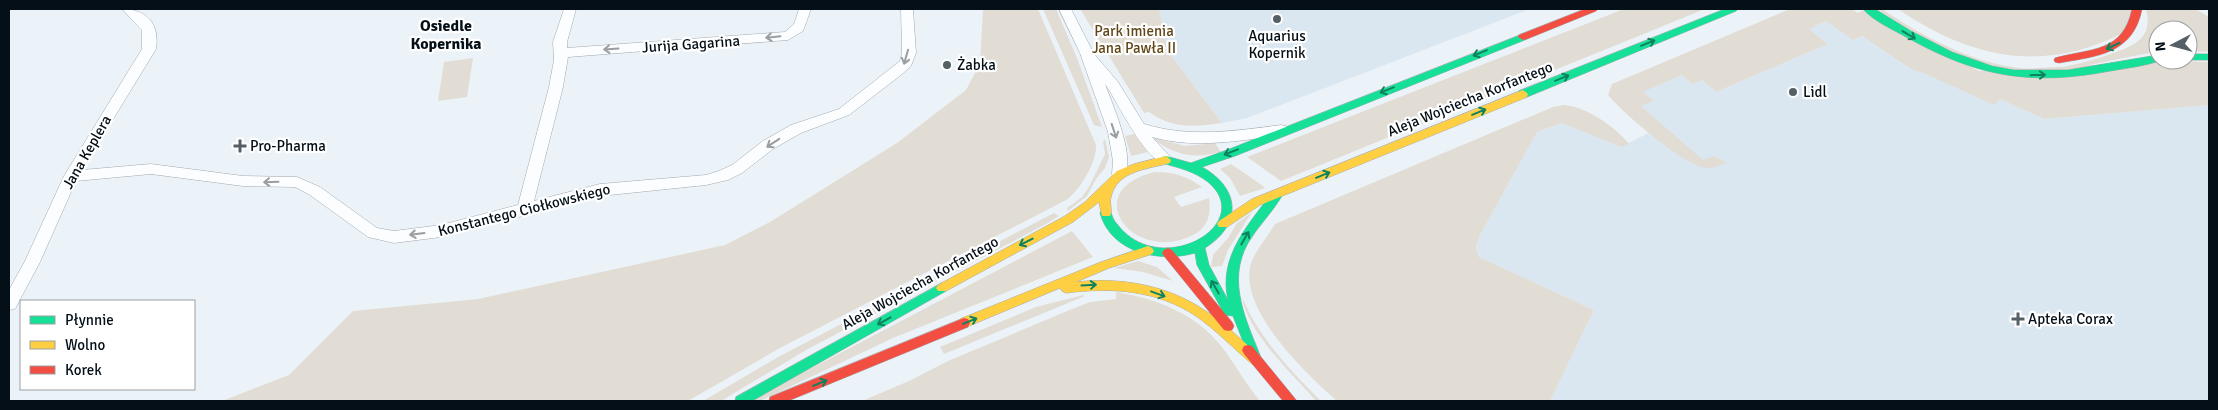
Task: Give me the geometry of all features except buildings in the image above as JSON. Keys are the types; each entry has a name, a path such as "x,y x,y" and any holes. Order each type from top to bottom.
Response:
{"main road":[{"path":"1193,166 1593,9"},
{"name":"Aleja Wojciecha Korfantego","path":"1223,224 1256,202 1733,9"},
{"path":"1868,9 1923,43 1959,60 1990,69 2027,75 2062,74 2148,60"},
{"path":"2044,61 2109,49 2130,37 2138,20 2137,9"},
{"path":"1904,18 1962,48 1990,57"},
{"path":"1166,160 1193,166 1207,174 1218,184 1225,197 1226,211 1223,224 1213,236 1199,246 1184,251 1168,253 1148,251 1128,243 1113,231 1105,216 1103,200 1114,180 1132,166 1149,161 1166,160"},
{"name":"Aleja Wojciecha Korfantego","path":"741,401 1009,250 1069,220 1089,205 1114,180"},
{"path":"1256,360 1232,296 1230,270 1235,256 1253,225 1278,194"},
{"path":"1199,246 1203,265 1256,360"},
{"path":"775,401 1105,265 1148,251"},
{"path":"1168,253 1291,401"},
{"path":"1034,294 1076,286 1110,284 1150,291 1181,302 1256,360"}],"street":[{"name":"Jana Keplera","path":"9,304 32,262 71,176 149,49 152,38 150,29 142,19 128,9"},
{"path":"525,210 556,87 561,54 560,42 570,9"},
{"name":"Jurija Gagarina","path":"561,54 788,36 797,30 805,9"},
{"name":"Konstantego Ciołkowskiego","path":"71,176 151,169 243,181 297,182 315,191 373,233 394,237 442,231 617,187 706,180 723,176 737,169 768,145 796,129 844,112 901,68 906,63 909,53 907,9"},
{"path":"1065,9 1087,52 1118,147 1121,166 1114,180"},
{"path":"1087,52 1113,85 1148,142 1166,160"},
{"path":"1138,126 1156,134 1181,139 1220,138 1287,130"}],"shaded area":[{"path":"1159,9 1530,9 1247,118 1222,123 1168,51"},
{"path":"1826,21 1853,40 1862,36 1911,69 2000,99 2044,119 2209,105 2209,401 1550,401 1594,310 1479,257 1476,249 1480,235 1537,132 1562,123 1621,147 1648,133 1696,165 1714,156 1703,161 1640,106 1642,92 1682,75 1702,80 1716,92 1828,44 1808,29"}],"green space":[{"path":"983,9 1038,9 1096,145 1096,152 1091,167 1078,188 1068,199 780,348 688,401 222,401 289,375 353,311 478,299 725,245 770,222 897,143 966,90 980,64"},
{"path":"1043,9 1056,9 1077,58 1102,127 1094,125"},
{"name":"Park imienia Jana Pawła II","path":"1080,9 1159,9 1168,51 1222,123 1193,126 1175,124 1158,118 1149,112 1144,113"},
{"path":"1624,9 1705,9 1281,181 1247,157"},
{"path":"1790,9 1852,9 1858,13 1863,10 1979,71 2148,63 2148,70 2198,70 2198,62 2209,62 2209,105 2044,119 2000,99 1994,105 1911,69 1862,36 1853,40 1826,21 1809,29 1828,44 1716,92 1702,80 1692,84 1682,75 1643,92 1654,101 1641,106 1703,160 1714,156 1727,163 1708,168 1698,166 1685,159 1640,126 1608,95 1612,84"},
{"path":"1877,9 1882,9 1943,44 1987,62 2033,69 2056,68 2112,54 2139,41 2146,31 2146,9 2196,9 2209,17 2209,52 2198,51 2198,20 2148,20 2148,54 2061,70 2011,69 1987,64 1941,47"},
{"path":"1898,9 2131,9 2132,15 2125,32 2095,45 2066,53 2037,56 2008,55 1953,40 1925,26"},
{"path":"473,58 467,97 438,101 444,62"},
{"path":"1564,105 1581,109 1600,118 1629,144 1621,147 1562,123 1537,132 1480,235 1476,248 1479,257 1594,310 1550,401 1337,401 1293,359 1265,322 1255,303 1250,285 1251,262 1275,224 1553,107"},
{"path":"1134,134 1148,152 1131,156 1125,136"},
{"path":"1155,138 1185,146 1215,143 1221,152 1203,155 1186,154 1162,145"},
{"path":"1105,139 1109,157 1105,168 1096,179 1087,196 1068,211 1067,208 1082,197 1089,187 1105,154 1103,142"},
{"path":"1231,164 1265,188 1240,196 1230,178 1220,169"},
{"path":"1155,172 1180,175 1202,187 1174,197 1181,207 1209,198 1210,209 1208,219 1200,231 1173,242 1152,241 1135,234 1123,222 1117,209 1119,194 1132,181"},
{"path":"1252,212 1228,250 1222,266 1211,267 1213,255 1228,238 1237,223"},
{"path":"1054,213 1059,216 808,349 721,401 703,401 780,356"},
{"path":"1072,231 1093,257 893,338 760,401 753,401 755,398"},
{"path":"1138,261 1157,267 1173,281 1143,272 1114,268"},
{"path":"1116,292 1163,304 1190,318 1215,338 1260,401 862,401 909,381 948,361 1072,309 1090,302 1116,299"},
{"path":"1085,296 944,354 940,347 1036,307"},
{"path":"1242,297 1266,340 1321,401 1316,401 1269,348 1251,323"}],"traffic: fast":[{"path":"1523,94 1733,9"},
{"path":"1868,9 1907,33 1948,54 1970,63 2014,74 2068,74 2148,60"},
{"path":"1193,166 1231,153 1523,37"},
{"path":"2198,57 2209,57"},
{"path":"1106,213 1111,225 1119,234 1136,246 1146,250 1163,252 1188,250 1203,244 1210,238 1217,231 1226,216 1226,198 1222,190 1211,178 1197,170 1166,160"},
{"path":"1256,360 1237,309 1232,290 1232,274 1235,258 1244,241 1276,196"},
{"path":"1199,246 1203,265 1229,312"},
{"path":"741,401 942,288"}],"traffic: slow":[{"path":"1223,224 1256,202 1523,94"},
{"path":"1106,213 1105,197 1108,188 1114,180 1129,170 1166,160"},
{"path":"942,288 1069,219 1089,205 1109,185"},
{"path":"964,323 1105,265 1148,251"},
{"path":"1066,288 1101,285 1118,286 1153,291 1169,297 1200,313 1256,360"}],"traffic: jam":[{"path":"1523,37 1593,9"},
{"path":"2059,60 2098,52 2120,42 2128,34 2134,23 2137,9"},
{"path":"1168,253 1228,326"},
{"path":"775,401 964,323"},
{"path":"1248,350 1291,401"}],"place":[{"name":"Aquarius Kopernik","path":"1277,19"},
{"name":"Żabka","path":"947,65"},
{"name":"Lidl","path":"1793,92"},
{"name":"Pro-Pharma","path":"240,146"},
{"name":"Apteka Corax","path":"2018,319"}],"district":[{"name":"Osiedle Kopernika","path":"446,34"}]}
